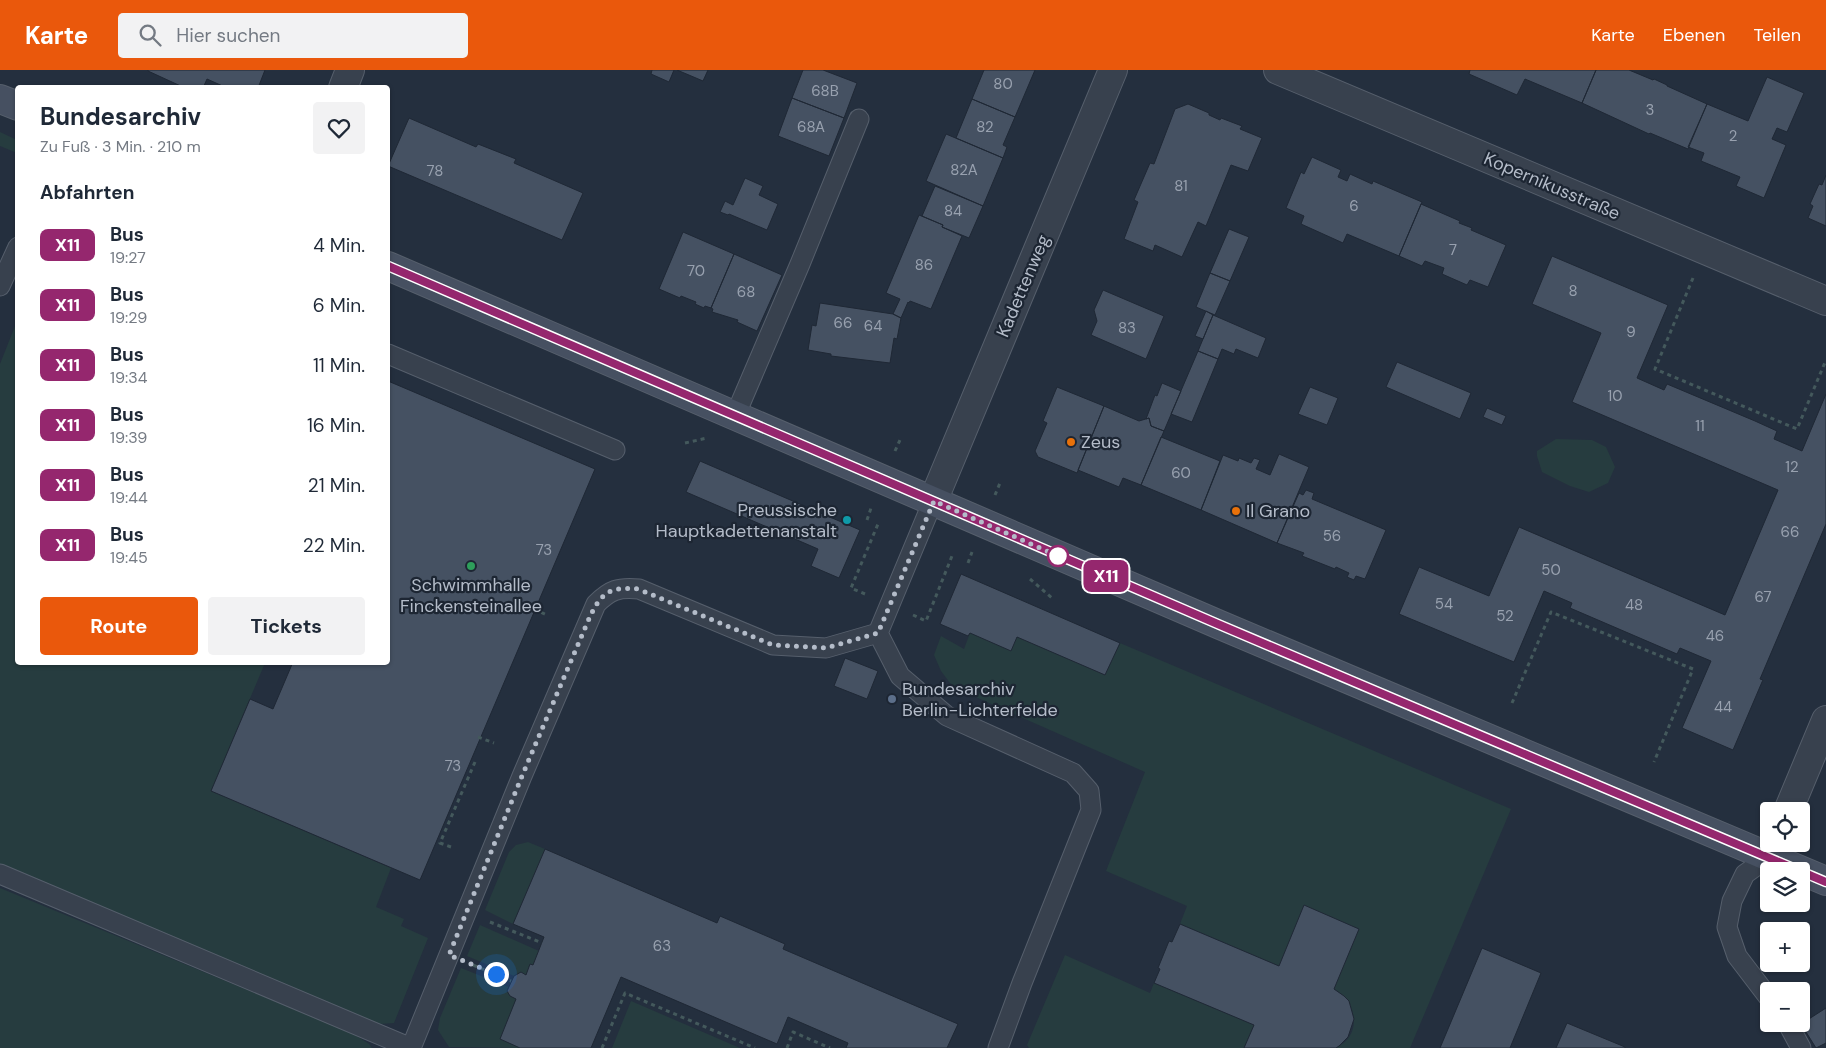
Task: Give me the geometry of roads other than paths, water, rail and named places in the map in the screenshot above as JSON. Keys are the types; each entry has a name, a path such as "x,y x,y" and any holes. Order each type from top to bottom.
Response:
{"street":[{"path":"344,85 350,70"},
{"name":"Kadettenweg","path":"934,501 1113,70"},
{"name":"Kopernikusstraße","path":"1278,70 1826,301"},
{"path":"0,99 15,105"},
{"path":"390,267 1220,625 1760,846"},
{"path":"1792,802 1826,720"},
{"path":"1774,852 1826,882"}],"lane":[{"path":"735,416 859,119"},
{"path":"0,286 15,254"},
{"path":"390,355 616,450"},
{"path":"878,633 934,501"},
{"path":"0,874 411,1048 522,776 596,604 606,593 622,587 638,589 773,645 826,648 878,633"},
{"path":"878,633 900,676 947,716 1073,772 1089,791 1092,810 1022,983 998,1048"},
{"path":"1760,986 1737,956 1727,927 1732,901 1744,874 1769,852"},
{"path":"1792,1032 1801,1048"}],"place":[{"name":"Zeus","path":"1071,442"},
{"name":"Il Grano","path":"1236,511"},
{"name":"Preussische Hauptkadettenanstalt","path":"847,520"},
{"name":"Schwimmhalle Finckensteinallee","path":"471,566"},
{"name":"Bundesarchiv Berlin-Lichterfelde","path":"892,699"}]}
